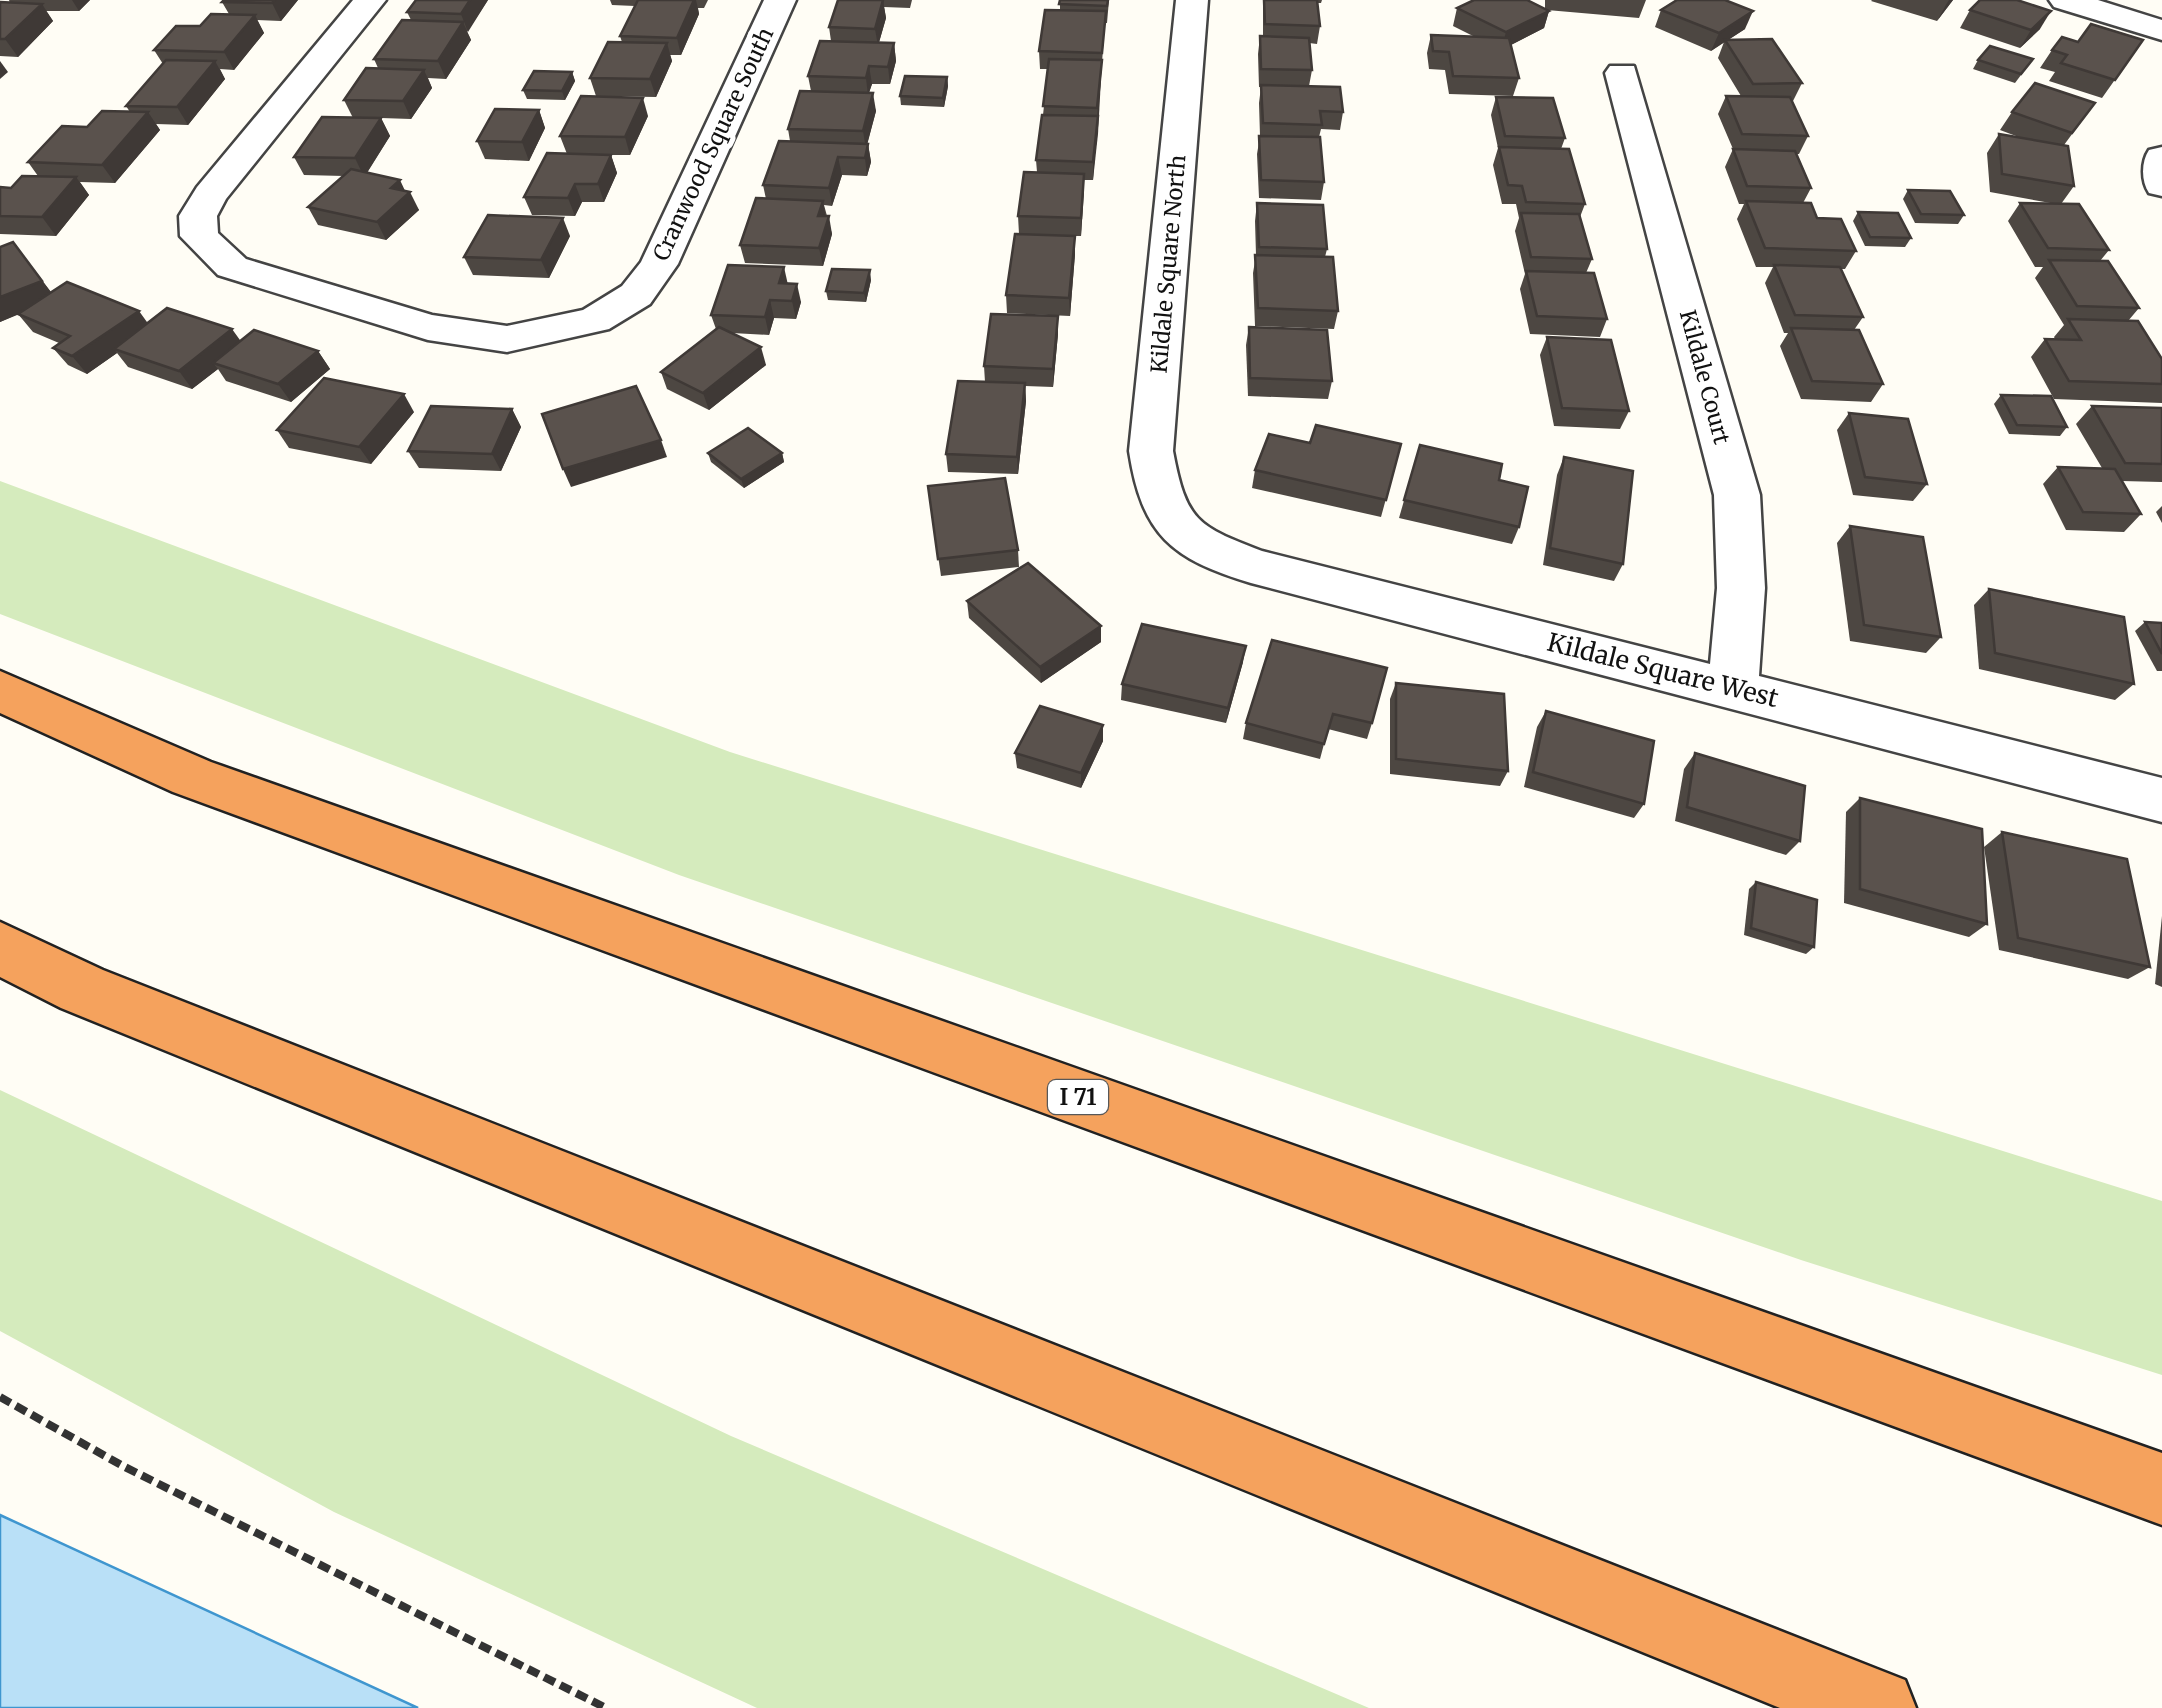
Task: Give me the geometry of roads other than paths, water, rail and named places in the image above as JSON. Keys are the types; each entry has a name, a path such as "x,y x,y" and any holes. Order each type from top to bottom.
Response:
{"highway":[{"name":"I 71","path":"0,692 192,777 2162,1489"},
{"path":"0,948 82,990 1877,1708"}],"street":[{"name":"Cranwood Square South","path":"370,0 210,195 198,216 199,236 232,268 428,327 507,339 595,320 636,295 659,264 780,0"},
{"name":"Kildale Square North","path":"1172,524 1158,500 1151,451 1192,0"},
{"path":"2065,0 2162,30"},
{"name":"Kildale Court","path":"1622,73 1737,496 1742,588 1733,688"},
{"path":"2162,158 2162,185"},
{"name":"Kildale Square West","path":"1172,524 1198,544 1251,566 2162,800"}],"water":[{"path":"0,1515 418,1708 0,1708"}]}
